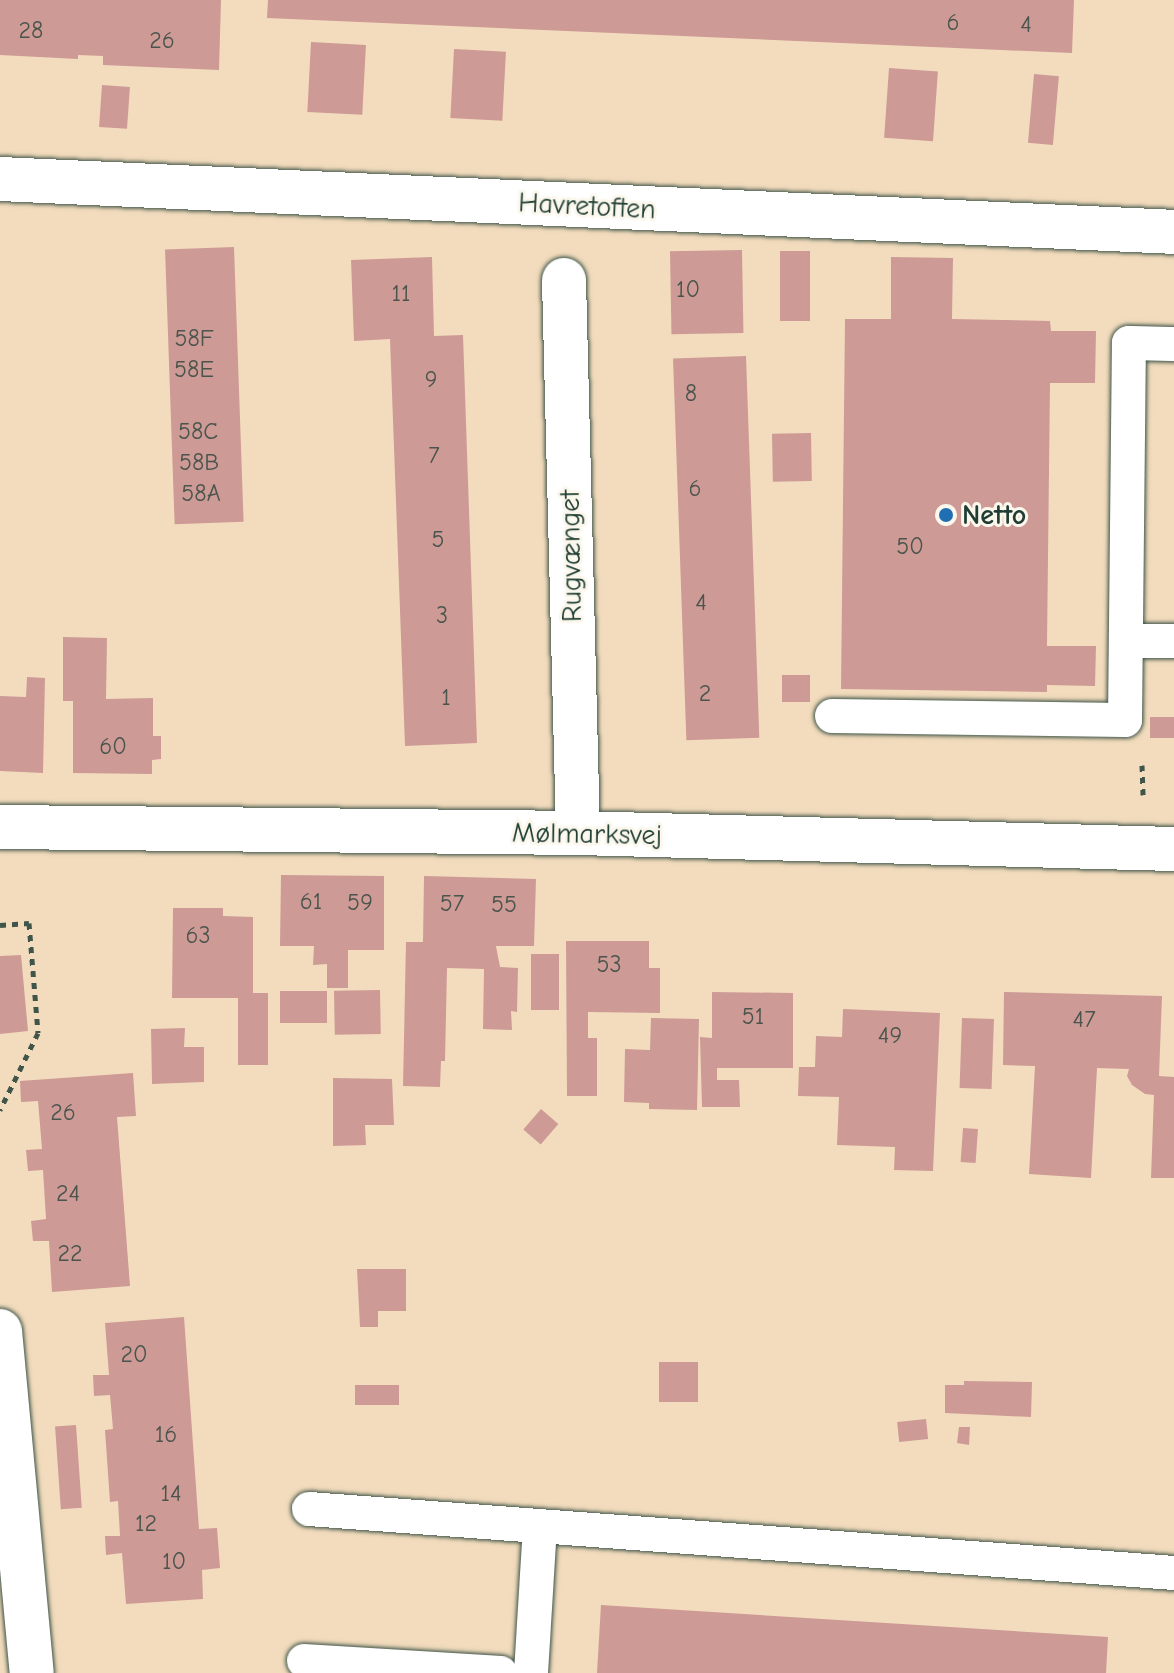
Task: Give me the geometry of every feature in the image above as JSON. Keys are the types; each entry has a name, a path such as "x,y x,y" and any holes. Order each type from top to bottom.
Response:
{"street":[{"name":"Havretoften","path":"0,179 1174,232"},
{"name":"Rugvænget","path":"564,280 578,833"},
{"name":"Mølmarksvej","path":"0,827 578,833 1159,848"},
{"path":"0,1331 12,1579 32,1673"}],"lane":[{"path":"832,716 1125,720 1129,343 1174,344"},
{"path":"1126,641 1174,641"},
{"path":"309,1509 1174,1573"},
{"path":"531,1673 540,1526"},
{"path":"304,1661 501,1673"}],"path":[{"path":"1125,720 1141,746 1159,848"},
{"path":"0,925 29,923 38,1033 0,1110"}],"building":[{"path":"0,0 221,0 219,70 103,65 103,56 78,55 78,59 0,55"},
{"path":"268,0 1074,0 1072,53 267,18"},
{"path":"311,42 366,45 362,115 307,112"},
{"path":"454,49 506,52 502,121 450,118"},
{"path":"889,68 938,71 933,141 884,138"},
{"path":"1034,74 1059,76 1053,145 1028,143"},
{"path":"102,85 130,87 127,129 99,127"},
{"path":"234,247 244,522 175,524 165,249"},
{"path":"742,250 743,333 671,334 670,251"},
{"path":"780,251 810,251 810,321 780,321"},
{"path":"432,257 434,336 463,335 477,743 405,746 390,339 354,341 351,260"},
{"name":"Netto","path":"891,257 953,258 952,319 1050,321 1051,331 1096,331 1095,383 1050,383 1047,646 1096,646 1095,686 1047,685 1047,692 841,689 845,319 891,319"},
{"path":"746,356 759,738 686,740 673,359"},
{"path":"811,433 812,481 773,482 772,434"},
{"path":"63,637 107,638 106,699 153,698 153,736 161,736 161,759 152,760 152,774 73,773 73,701 63,701"},
{"path":"782,675 810,675 810,702 782,702"},
{"path":"27,677 45,678 43,773 0,771 0,696 26,697"},
{"path":"1150,717 1174,717 1174,738 1150,738"},
{"path":"281,875 384,876 384,950 348,950 348,988 327,988 327,964 313,965 314,946 280,946"},
{"path":"424,876 536,879 534,946 496,946 500,967 518,968 517,1012 511,1011 512,1030 483,1029 484,969 447,968 445,1061 441,1061 440,1087 403,1086 406,942 423,942"},
{"path":"173,908 223,908 223,916 253,917 253,993 268,993 268,1065 238,1065 238,998 172,998"},
{"path":"566,941 649,941 649,968 660,968 660,1013 588,1012 588,1038 597,1038 597,1096 567,1096"},
{"path":"531,954 559,954 559,1010 531,1010"},
{"path":"21,955 28,1031 0,1034 0,956"},
{"path":"380,990 381,1034 335,1035 334,991"},
{"path":"280,991 327,991 327,1023 280,1023"},
{"path":"712,992 793,993 793,1068 717,1068 717,1080 739,1080 740,1107 702,1107 700,1037 712,1038"},
{"path":"1004,992 1162,996 1159,1076 1174,1077 1174,1178 1151,1178 1154,1095 1145,1094 1132,1085 1127,1076 1129,1069 1097,1068 1091,1178 1029,1174 1035,1066 1003,1065"},
{"path":"843,1009 940,1013 933,1171 894,1170 895,1147 837,1145 839,1097 798,1096 799,1067 815,1067 816,1036 842,1037"},
{"path":"651,1018 699,1019 697,1110 649,1109 649,1103 624,1102 625,1049 650,1050"},
{"path":"962,1018 994,1019 992,1089 960,1088"},
{"path":"185,1028 184,1047 204,1047 204,1082 152,1084 151,1029"},
{"path":"133,1073 136,1116 117,1117 130,1286 52,1292 49,1241 33,1241 31,1221 46,1219 43,1170 28,1171 26,1150 42,1149 38,1101 21,1102 20,1081"},
{"path":"333,1078 392,1079 394,1125 365,1125 366,1145 333,1146"},
{"path":"541,1109 558,1124 541,1144 523,1129"},
{"path":"963,1128 978,1129 976,1163 961,1162"},
{"path":"357,1269 406,1269 406,1311 378,1311 378,1327 360,1327"},
{"path":"184,1317 199,1529 217,1528 220,1568 202,1570 203,1599 126,1604 122,1553 106,1555 105,1536 120,1536 118,1501 110,1502 105,1430 113,1429 110,1395 94,1396 93,1375 109,1375 105,1323"},
{"path":"659,1362 698,1362 698,1402 659,1402"},
{"path":"964,1381 1032,1382 1031,1417 945,1413 945,1385 964,1385"},
{"path":"355,1385 399,1385 399,1405 355,1405"},
{"path":"926,1419 928,1439 899,1442 897,1422"},
{"path":"76,1425 82,1508 61,1509 55,1426"},
{"path":"959,1427 970,1427 969,1445 957,1443"},
{"path":"601,1605 1108,1637 1106,1673 597,1673"}],"place":[{"name":"Netto","path":"946,515"}]}
